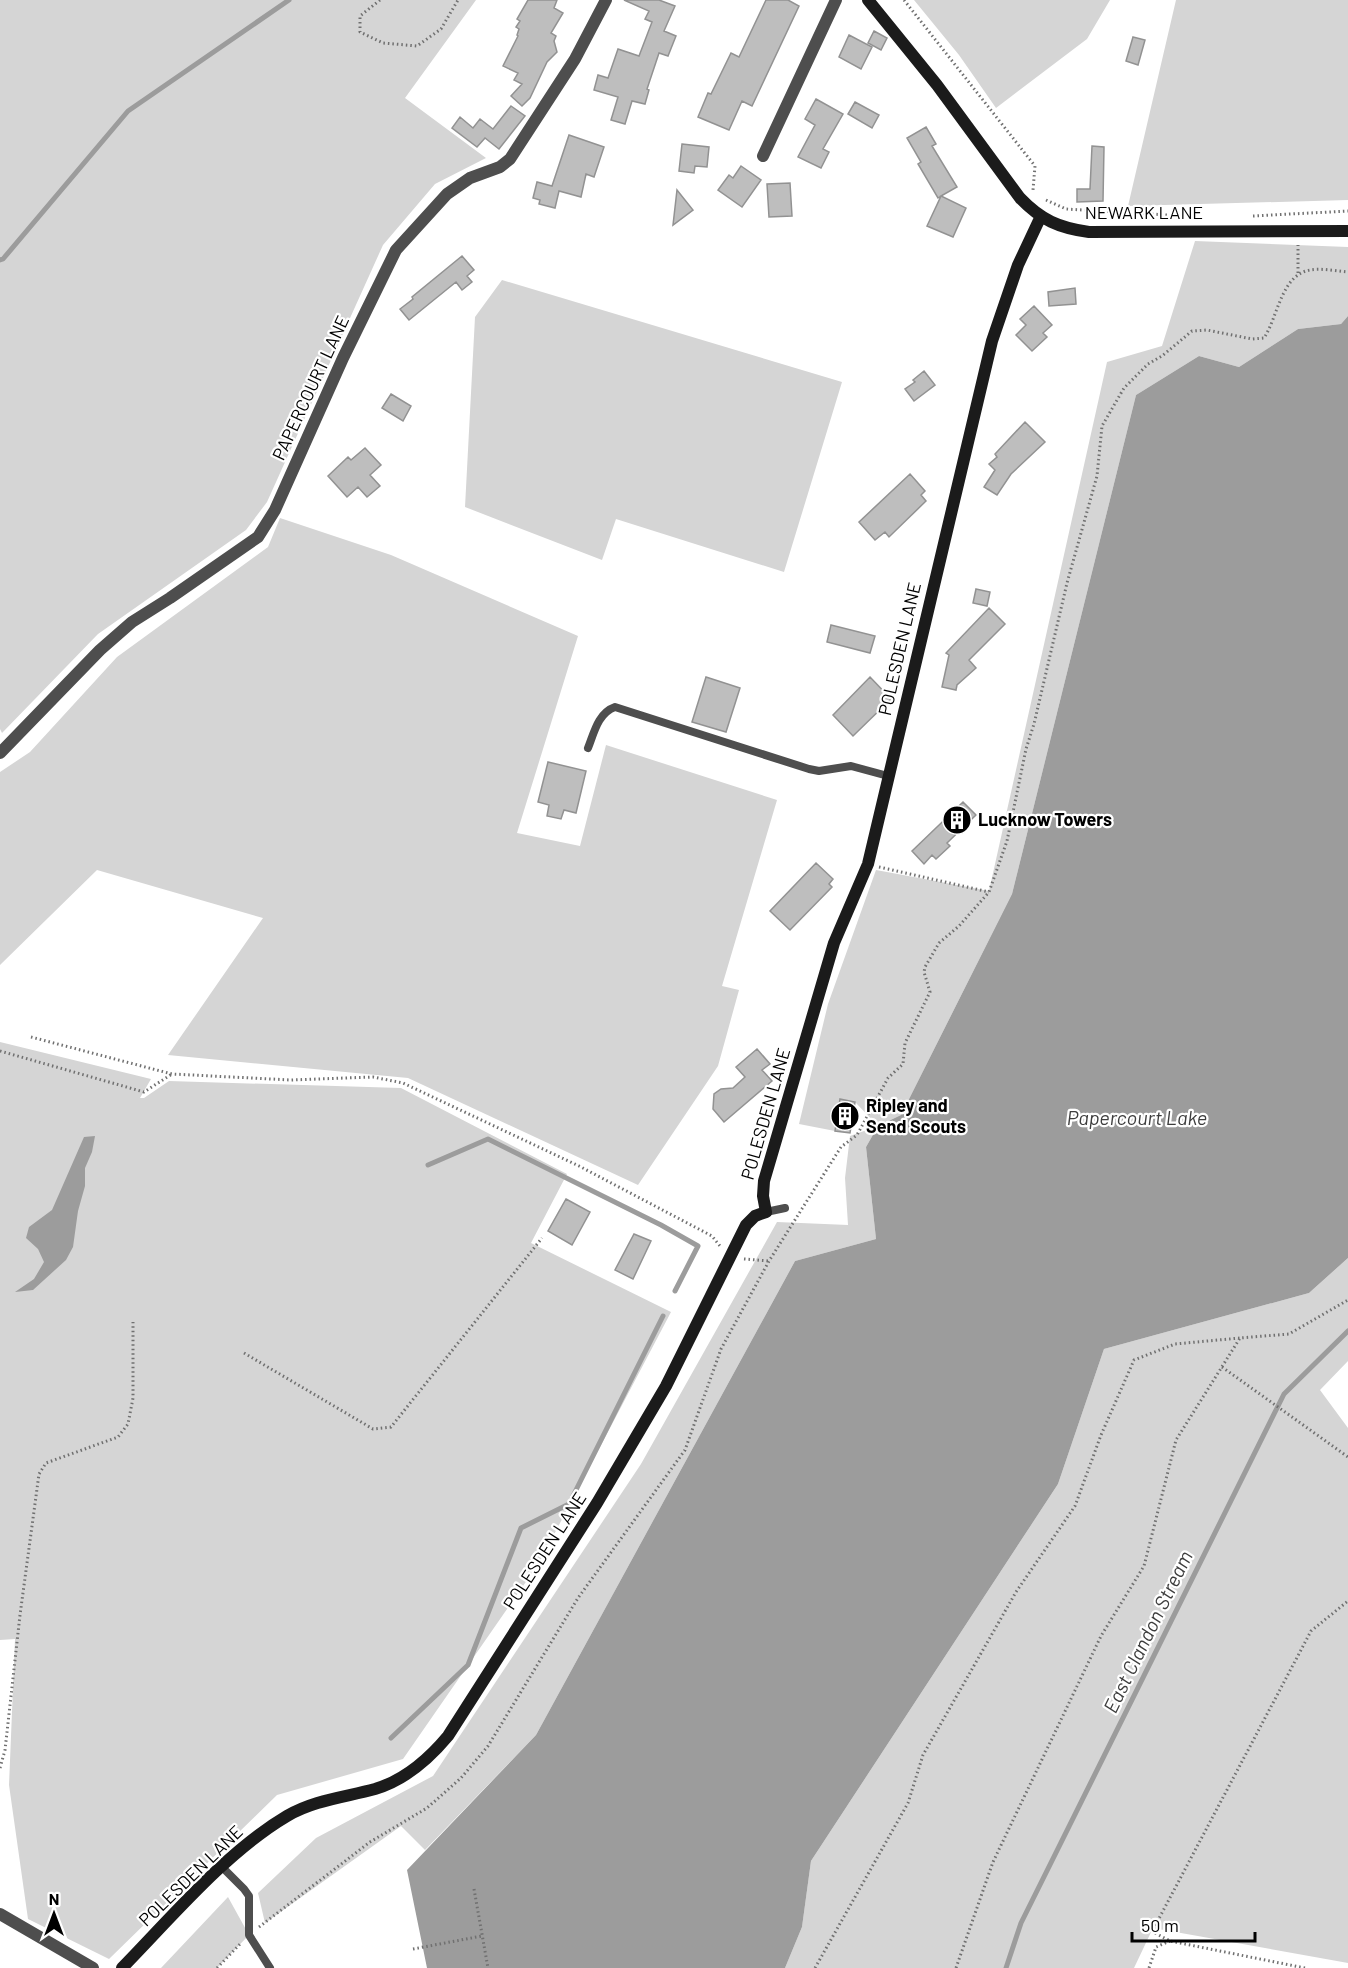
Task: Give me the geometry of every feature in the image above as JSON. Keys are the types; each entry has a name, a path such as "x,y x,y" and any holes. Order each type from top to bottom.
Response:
{"street":[{"name":"PAPERCOURT LANE","path":"0,753 100,650 132,622 171,598 258,537 275,510 343,357 396,250 447,194 470,178 500,167 510,159 575,60 606,0"},
{"path":"763,156 836,0"},
{"name":"NEWARK LANE","path":"868,0 937,85 1020,198 1041,216 1062,228 1089,232 1348,231"},
{"name":"POLESDEN LANE","path":"122,1968 222,1867 257,1837 288,1815 327,1800 376,1789 398,1780 417,1768 441,1744 597,1503 666,1386 746,1224 755,1216 766,1212 763,1196 764,1181 834,943 868,864 993,340 1018,265 1041,216"},
{"path":"0,1914 93,1968"}],"lane":[{"path":"588,748 602,716 607,710 615,707 809,770 819,771 851,766 888,776"},
{"path":"766,1212 785,1208"},
{"path":"222,1867 249,1896 249,1935 270,1968"}],"path":[{"path":"380,0 360,15 360,32 383,43 417,46 441,29 458,0"},
{"path":"904,0 1035,166 1033,195"},
{"path":"1041,199 1066,209 1192,216"},
{"path":"1249,216 1348,211"},
{"path":"868,864 989,892 1006,841 1067,583 1097,476 1102,426 1124,388 1148,364 1192,331 1207,330 1252,339 1264,338 1288,286 1298,273 1299,230"},
{"path":"1298,273 1312,270 1348,272"},
{"path":"31,1037 172,1074 291,1080 373,1077 403,1083 579,1166 712,1236 729,1259 769,1261"},
{"path":"0,1051 144,1092 172,1074"},
{"path":"244,1353 373,1429 391,1427 542,1238"},
{"path":"814,1968 908,1803 923,1755 1016,1592 1075,1506 1101,1435 1134,1360 1175,1344 1289,1334 1348,1300"},
{"path":"0,1768 5,1750 39,1474 46,1463 118,1437 128,1424 133,1398 133,1322"},
{"path":"956,1968 993,1862 1101,1636 1144,1566 1176,1440 1240,1338"},
{"path":"1222,1366 1348,1457"},
{"path":"1305,1968 1170,1941 1155,1933 1155,1926 1311,1631 1348,1601"},
{"path":"474,1889 488,1968"},
{"path":"413,1949 482,1936"},
{"path":"1149,1968 1156,1947 1170,1941"}],"shaded area":[{"path":"0,0 476,0 405,98 486,158 435,184 383,245 267,502 246,530 98,634 2,733 0,729"},
{"path":"914,0 1110,0 1087,39 996,108 959,55"},
{"path":"1176,0 1348,0 1348,200 1128,206"},
{"path":"1195,241 1348,247 1348,316 1341,324 1298,329 1239,367 1199,356 1136,395 1012,894 901,1115 878,1126 855,1102 840,1099 835,1131 799,1124 828,1004 876,870 989,891 1107,362 1162,346"},
{"path":"502,280 842,382 784,572 616,519 602,560 465,507 475,317"},
{"path":"280,518 391,555 578,636 517,833 580,846 606,745 777,800 722,986 739,990 718,1066 638,1185 408,1078 168,1055 263,918 97,870 0,965 0,772 30,752 117,657 268,547"},
{"path":"0,1042 151,1079 140,1098 144,1098 169,1081 401,1088 567,1174 531,1243 671,1312 539,1563 403,1759 277,1795 109,1959 28,1919 9,1785 15,1639 0,1640"},
{"path":"878,1126 866,1147 876,1239 795,1261 536,1735 425,1850 401,1826 265,1923 258,1893 316,1838 433,1776 641,1464 777,1222 848,1225 845,1178 850,1136"},
{"path":"1348,1258 1348,1361 1320,1390 1348,1428 1348,1963 1153,1928 1134,1968 785,1968 802,1927 811,1861 1058,1484 1104,1349 1309,1293"},
{"path":"228,1897 249,1935 217,1968 161,1968"}],"water":[{"name":"Papercourt Lake","path":"1348,316 1348,1258 1309,1293 1104,1349 1058,1484 811,1861 802,1927 785,1968 427,1968 407,1870 536,1735 795,1261 876,1239 866,1147 878,1126 901,1115 1012,894 1136,395 1199,356 1239,367 1298,329 1341,324"},
{"path":"95,1136 92,1152 85,1168 85,1186 78,1211 73,1247 66,1260 33,1290 15,1292 34,1279 44,1262 38,1249 26,1238 29,1227 52,1210 84,1137"}],"building":[{"path":"528,0 557,0 554,8 563,13 551,33 556,36 554,41 557,52 547,62 530,98 522,106 511,96 522,84 514,80 518,73 503,66 518,36 519,29 516,27 520,21 517,19"},
{"path":"624,0 659,0 675,6 664,31 676,36 668,56 659,53 647,89 649,90 645,104 632,101 625,124 611,120 618,97 594,90 598,75 608,78 618,49 639,56 652,22 645,19 649,11"},
{"path":"766,0 788,0 799,6 752,106 742,101 729,130 698,117 708,93 711,94 731,53 739,57"},
{"path":"874,31 887,38 881,50 868,43"},
{"path":"849,35 872,47 861,69 839,57"},
{"path":"1133,37 1145,40 1138,65 1126,61"},
{"path":"816,99 843,114 823,149 829,152 821,168 798,157 815,125 805,119"},
{"path":"855,102 879,115 872,128 848,114"},
{"path":"511,106 525,116 499,149 485,138 477,147 452,128 460,117 473,128 480,119 493,129"},
{"path":"926,127 936,144 932,146 957,187 938,198 918,164 921,162 907,138"},
{"path":"569,135 604,147 594,177 586,174 581,197 559,191 555,208 539,204 540,200 533,198 537,182 552,186"},
{"path":"682,144 709,147 707,167 695,166 694,173 679,171"},
{"path":"1092,146 1104,147 1103,201 1077,202 1077,189 1090,189"},
{"path":"741,166 761,180 742,207 718,190 729,175 733,178"},
{"path":"790,183 792,216 769,217 767,184"},
{"path":"677,190 693,210 673,225"},
{"path":"941,196 966,208 953,237 927,226"},
{"path":"462,256 474,270 467,276 472,282 462,290 456,282 409,320 400,309"},
{"path":"1075,288 1076,304 1049,306 1048,292"},
{"path":"1034,306 1052,325 1043,333 1047,337 1032,351 1016,335 1026,325 1020,319"},
{"path":"924,371 935,385 914,401 905,389"},
{"path":"391,394 411,406 403,421 382,408"},
{"path":"1025,422 1045,442 1011,474 997,495 984,487 995,470 989,464 997,457 995,454"},
{"path":"365,448 381,465 370,475 380,486 367,497 358,487 347,497 328,476 348,457 351,460"},
{"path":"910,474 925,491 921,495 926,501 889,537 885,532 875,540 859,522"},
{"path":"976,589 990,592 987,606 973,603"},
{"path":"989,608 1005,624 969,660 976,668 957,685 956,690 942,687 949,655 946,653"},
{"path":"831,625 875,636 870,653 827,642"},
{"path":"706,677 740,688 726,732 692,722"},
{"path":"870,677 891,699 853,736 833,715"},
{"path":"548,762 586,771 576,813 564,810 561,819 547,816 549,805 538,802"},
{"path":"963,802 976,815 947,843 950,846 936,859 932,855 924,864 912,851"},
{"path":"816,863 833,879 829,884 832,887 790,930 770,911"},
{"path":"757,1049 770,1064 762,1070 772,1081 724,1122 713,1109 714,1094 721,1089 733,1088 745,1077 736,1067"},
{"name":"Ripley and Send Scouts","path":"840,1099 855,1102 850,1133 835,1131"},
{"path":"566,1199 590,1212 572,1245 548,1231"},
{"path":"634,1234 651,1241 633,1279 615,1270"}],"waterway":[{"path":"0,260 128,111 289,0"},
{"path":"428,1165 488,1139 661,1225 698,1246 675,1291"},
{"path":"391,1738 468,1665 521,1528 569,1504 663,1316"},
{"name":"East Clandon Stream","path":"1006,1968 1021,1923 1284,1394 1348,1331"}],"place":[{"name":"Lucknow Towers","path":"957,820"},
{"name":"Ripley and Send Scouts","path":"845,1116"}]}
